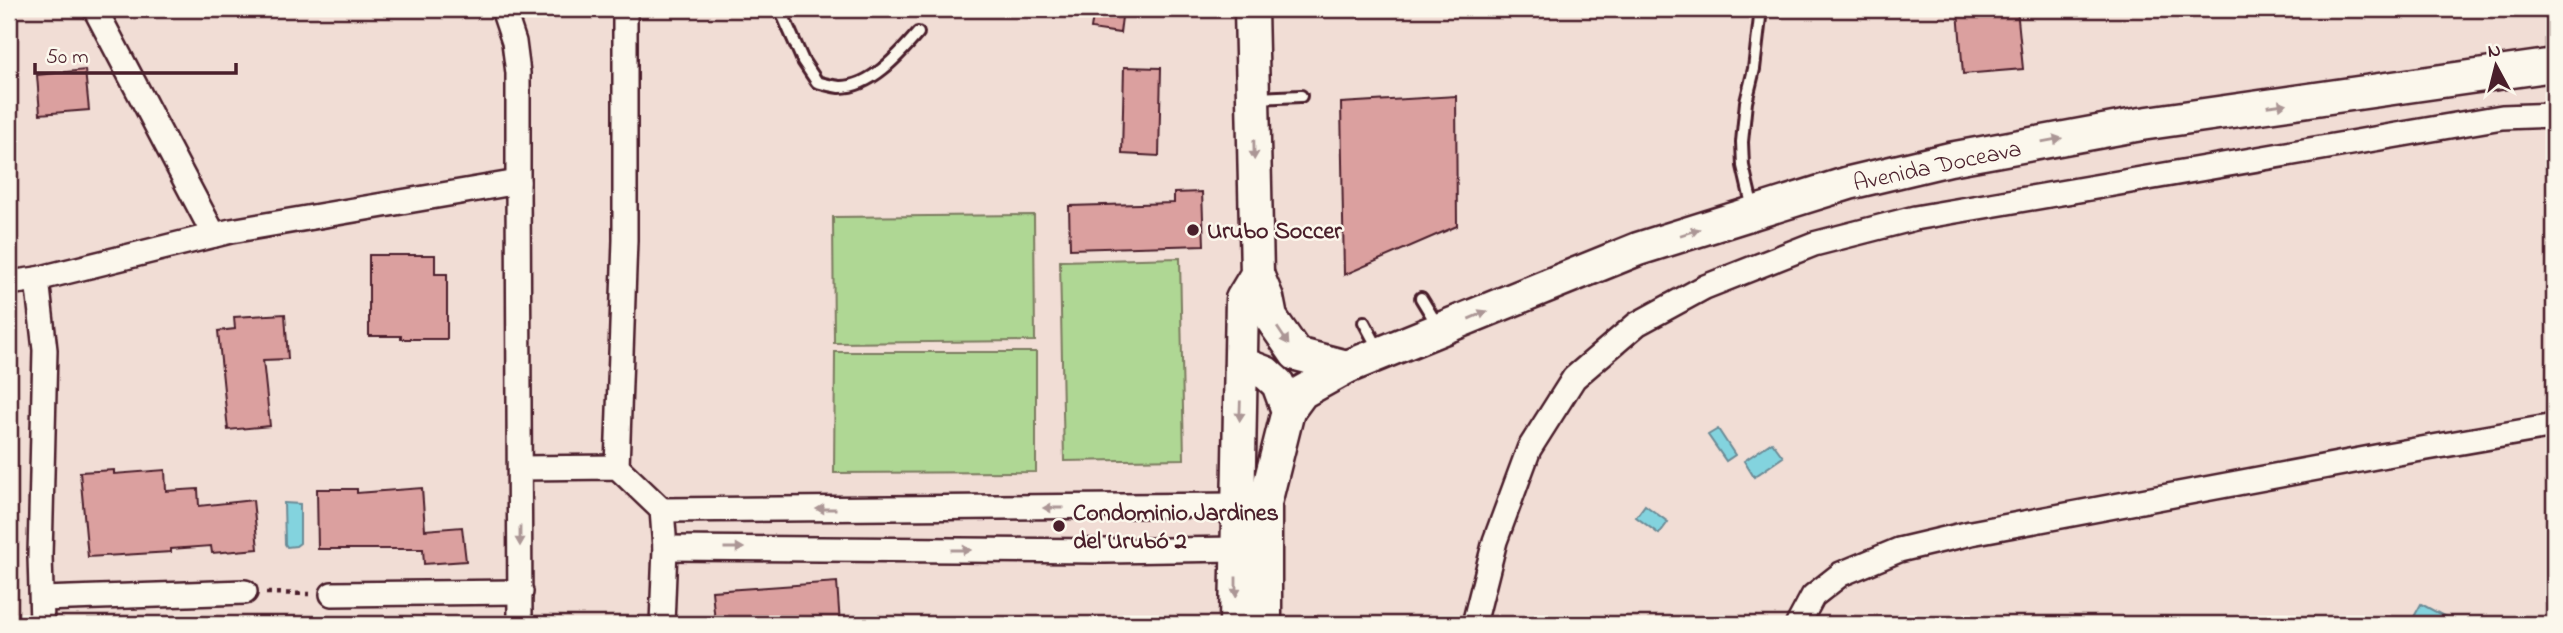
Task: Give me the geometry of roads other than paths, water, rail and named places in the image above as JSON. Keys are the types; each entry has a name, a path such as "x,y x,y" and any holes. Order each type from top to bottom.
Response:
{"main road":[{"path":"1251,9 1257,274 1267,298 1271,318 1296,354 1346,368"},
{"name":"Avenida Doceava","path":"1288,411 1302,392 1346,368 1638,249 1849,183 1950,159 2141,124 2554,65"},
{"path":"1236,624 1242,299 1257,274"},
{"path":"1241,367 1266,373 1278,384 1288,411 1265,503 1265,624"}],"street":[{"path":"95,9 214,235"},
{"path":"503,9 514,42 518,73 520,624"},
{"path":"617,467 625,240 625,9"},
{"path":"1474,624 1495,541 1529,449 1574,378 1637,324 1705,287 1814,244 1915,218 2502,117 2554,115"},
{"path":"9,283 37,279 214,235 518,182"},
{"path":"37,279 45,350 40,556 42,624"},
{"path":"1798,624 1813,596 1841,574 1899,550 2026,522 2554,426"},
{"path":"520,468 617,467 662,510 665,548 662,624"},
{"path":"662,510 1237,505"},
{"path":"665,548 1092,551 1237,549"},
{"path":"42,599 244,592"},
{"path":"332,594 521,592"}],"lane":[{"path":"780,9 803,61 817,82 840,87 866,80 918,33"},
{"path":"1754,212 1743,166 1742,142 1761,9"},
{"path":"1253,98 1301,96"},
{"path":"1421,298 1440,331"},
{"path":"1364,322 1381,354"}],"water":[{"path":"1718,429 1735,455 1726,461 1708,435"},
{"path":"1772,442 1783,457 1754,477 1744,461"},
{"path":"284,503 300,504 300,543 296,546 287,547 285,544"},
{"path":"1645,505 1668,522 1659,534 1636,517"},
{"path":"2421,604 2457,623 2410,624"}],"place":[{"name":"Urubo Soccer","path":"1193,230"},
{"name":"Condominio Jardines del Urubó 2","path":"1059,526"}]}
